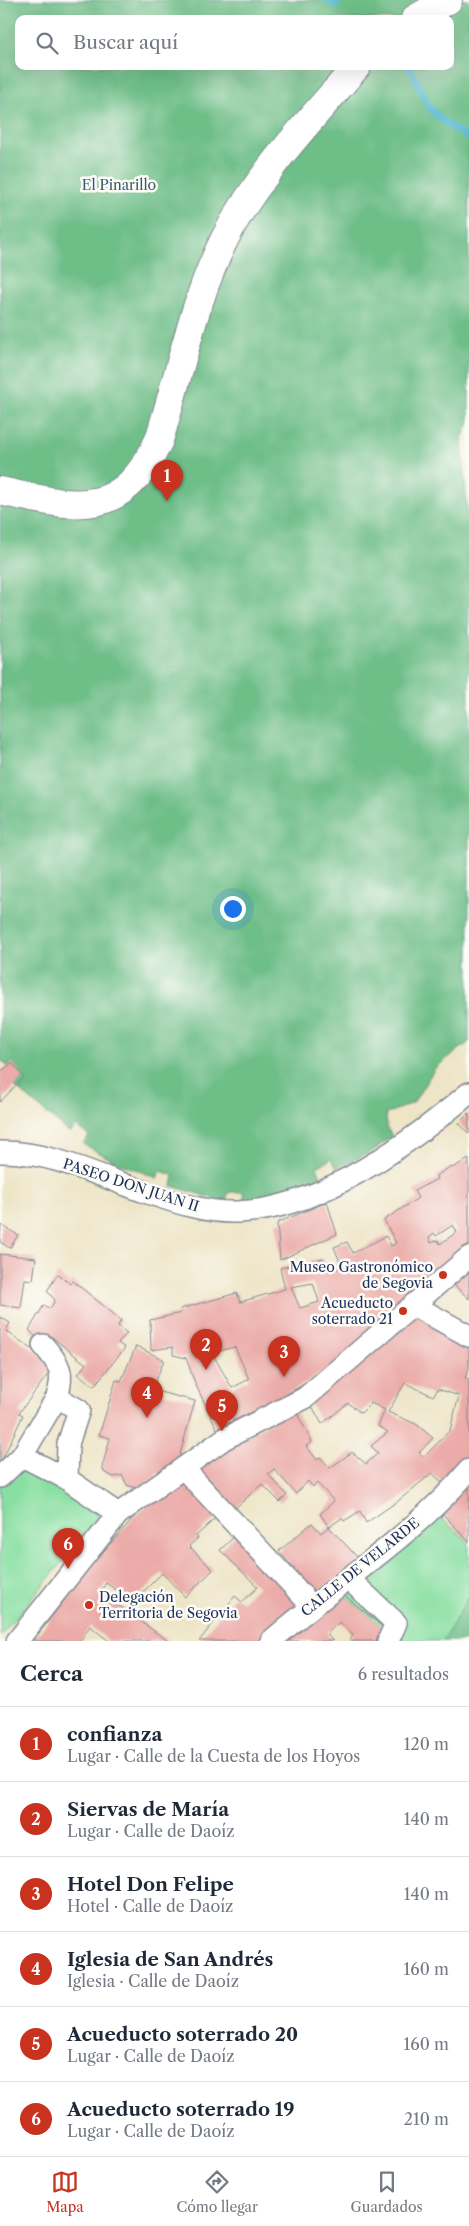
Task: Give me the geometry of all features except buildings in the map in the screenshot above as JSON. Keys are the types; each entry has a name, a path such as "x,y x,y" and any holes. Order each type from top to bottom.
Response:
{"main road":[{"path":"422,15 448,0"},
{"path":"0,491 65,503 88,504 122,492 136,479 152,456 159,440 200,298 225,237 272,166 354,70"}],"street":[{"name":"PASEO DON JUAN II","path":"0,1152 45,1157 188,1205 235,1212 256,1211 284,1205 334,1185 409,1142 469,1094"},
{"path":"17,1641 118,1514 224,1439 305,1398 469,1258"},
{"path":"413,1305 469,1336"},
{"path":"0,1477 22,1456 57,1397 62,1381 61,1373 57,1362 43,1346"},
{"path":"57,1397 79,1410 68,1444 67,1480"},
{"path":"22,1456 67,1480 118,1514"},
{"path":"184,1469 312,1606"},
{"name":"CALLE DE VELARDE","path":"271,1641 312,1606 386,1550 448,1494 469,1470"},
{"path":"348,1579 396,1623 388,1641"}],"green space":[{"name":"El Pinarillo","path":"0,0 469,0 469,423 462,438 467,509 469,513 469,1042 435,1068 413,1103 386,1114 387,1127 392,1136 373,1151 337,1168 331,1159 317,1167 321,1176 271,1200 244,1203 244,1192 229,1192 225,1202 172,1186 174,1175 160,1171 157,1178 116,1162 83,1144 89,1136 76,1126 70,1133 14,1086 24,1077 12,1064 7,1066 0,1059"},
{"path":"22,1463 101,1516 0,1636 0,1485"},
{"path":"436,1514 469,1542 469,1597 443,1641 399,1641 344,1595"},
{"path":"469,1597 469,1641 443,1641"}],"waterway":[{"path":"327,0 337,5"},
{"path":"410,70 434,112 468,138"}],"place":[{"name":"confianza","path":"167,501"},
{"name":"Museo Gastronómico de Segovia","path":"443,1275"},
{"name":"Acueducto soterrado 21","path":"403,1311"},
{"name":"Siervas de María","path":"206,1370"},
{"name":"Hotel Don Felipe","path":"284,1377"},
{"name":"Iglesia de San Andrés","path":"147,1418"},
{"name":"Acueducto soterrado 20","path":"222,1431"},
{"name":"Acueducto soterrado 19","path":"68,1569"},
{"name":"Delegación Territoria de Segovia","path":"89,1605"}]}
